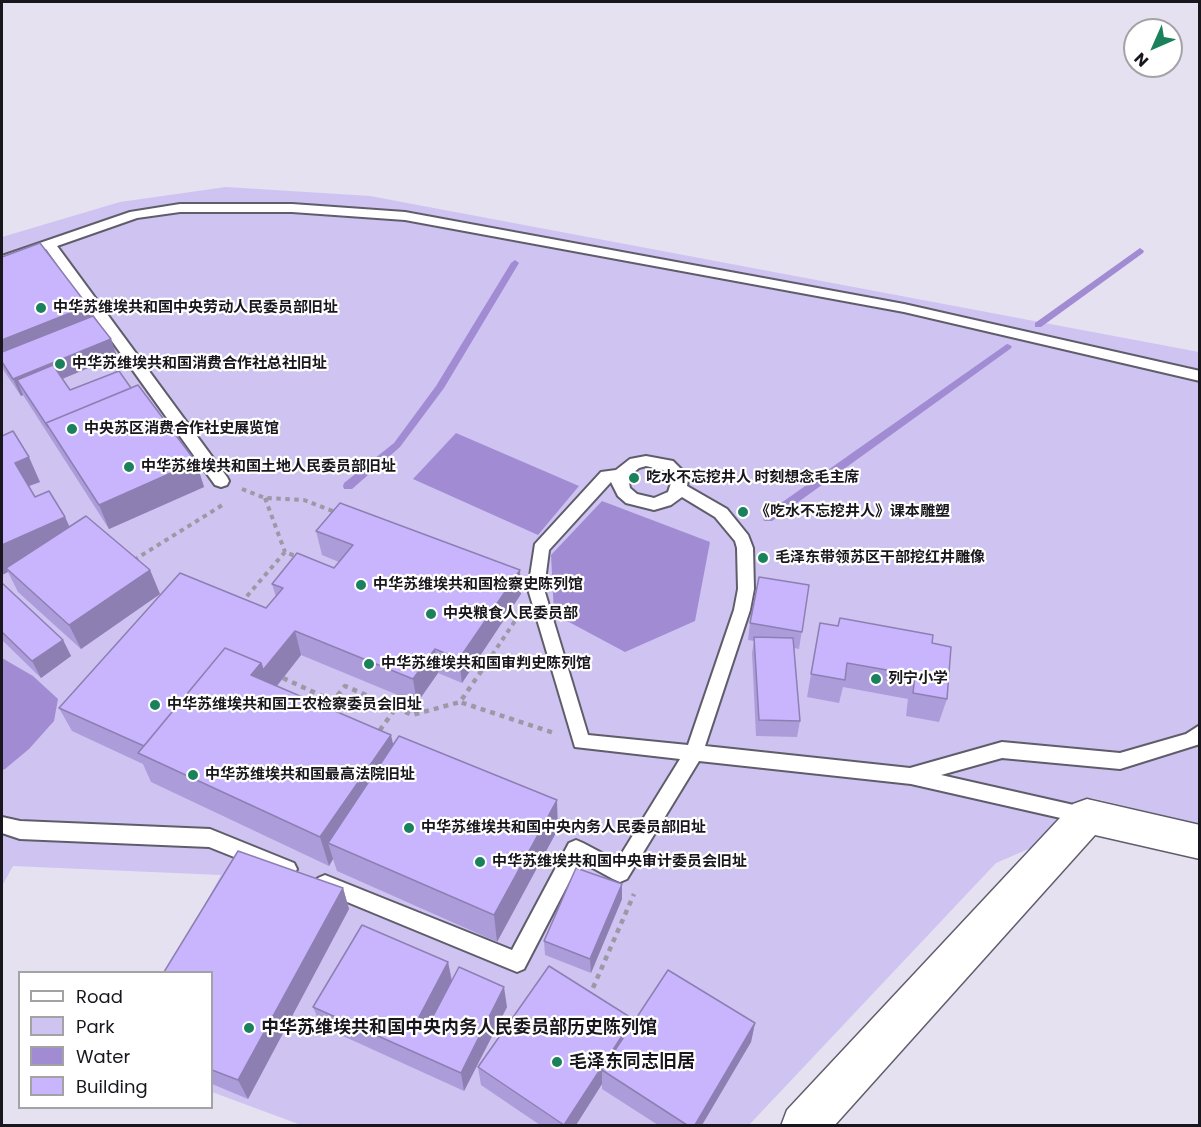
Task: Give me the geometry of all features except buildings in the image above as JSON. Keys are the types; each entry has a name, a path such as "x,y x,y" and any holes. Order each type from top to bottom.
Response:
{"street":[{"path":"803,1125 1087,816 1200,842"}],"lane":[{"path":"2,260 135,215 180,208 292,208 405,216 904,308 1200,376"},
{"path":"50,244 221,481"},
{"path":"657,461 668,465 676,472 680,480 679,488 665,501 654,504 642,503 632,499 624,492 620,484 620,476 635,463 657,461"},
{"path":"620,476 607,476 541,548 531,587 581,742 910,776 1087,816"},
{"path":"2,825 20,830 210,838 517,962 576,849 621,873 694,753 742,610 746,589 745,548 742,539 721,513 679,488"},
{"path":"910,776 1002,750 1120,761 1192,740 1200,732"}],"path":[{"path":"221,481 265,498 304,500 345,516"},
{"path":"236,496 245,490"},
{"path":"265,498 285,552 303,559"},
{"path":"126,566 227,501"},
{"path":"238,606 285,552"},
{"path":"460,702 531,587"},
{"path":"283,678 333,701"},
{"path":"319,719 345,686 412,715 460,702 581,742"},
{"path":"370,742 396,708"},
{"path":"584,1008 636,890 621,873"}],"green space":[{"path":"226,187 370,196 1199,352 1199,824 1092,798 1047,841 996,863 749,1125 301,1125 213,1092 213,971 169,971 221,875 13,866 2,886 2,237 120,202"}],"water":[{"path":"456,433 579,486 538,535 413,479"},
{"path":"602,501 710,542 695,621 625,652 554,614 551,555"},
{"path":"2,658 33,676 58,699 54,721 29,749 2,770"}],"waterway":[{"path":"1038,325 1140,251"},
{"path":"348,486 397,445 439,388 515,263"},
{"path":"768,518 1007,347"}],"place":[{"name":"中华苏维埃共和国中央劳动人民委员部旧址","path":"41,308"},
{"name":"中华苏维埃共和国消费合作社总社旧址","path":"60,364"},
{"name":"中央苏区消费合作社史展览馆","path":"72,429"},
{"name":"中华苏维埃共和国土地人民委员部旧址","path":"129,467"},
{"name":"吃水不忘挖井人 时刻想念毛主席","path":"634,478"},
{"name":"《吃水不忘挖井人》课本雕塑","path":"743,512"},
{"name":"毛泽东带领苏区干部挖红井雕像","path":"763,558"},
{"name":"中华苏维埃共和国检察史陈列馆","path":"361,585"},
{"name":"中央粮食人民委员部","path":"431,614"},
{"name":"中华苏维埃共和国审判史陈列馆","path":"369,664"},
{"name":"列宁小学","path":"876,679"},
{"name":"中华苏维埃共和国工农检察委员会旧址","path":"155,705"},
{"name":"中华苏维埃共和国最高法院旧址","path":"193,775"},
{"name":"中华苏维埃共和国中央内务人民委员部旧址","path":"409,828"},
{"name":"中华苏维埃共和国中央审计委员会旧址","path":"480,862"},
{"name":"中华苏维埃共和国中央内务人民委员部历史陈列馆","path":"249,1028"},
{"name":"毛泽东同志旧居","path":"557,1062"}]}
